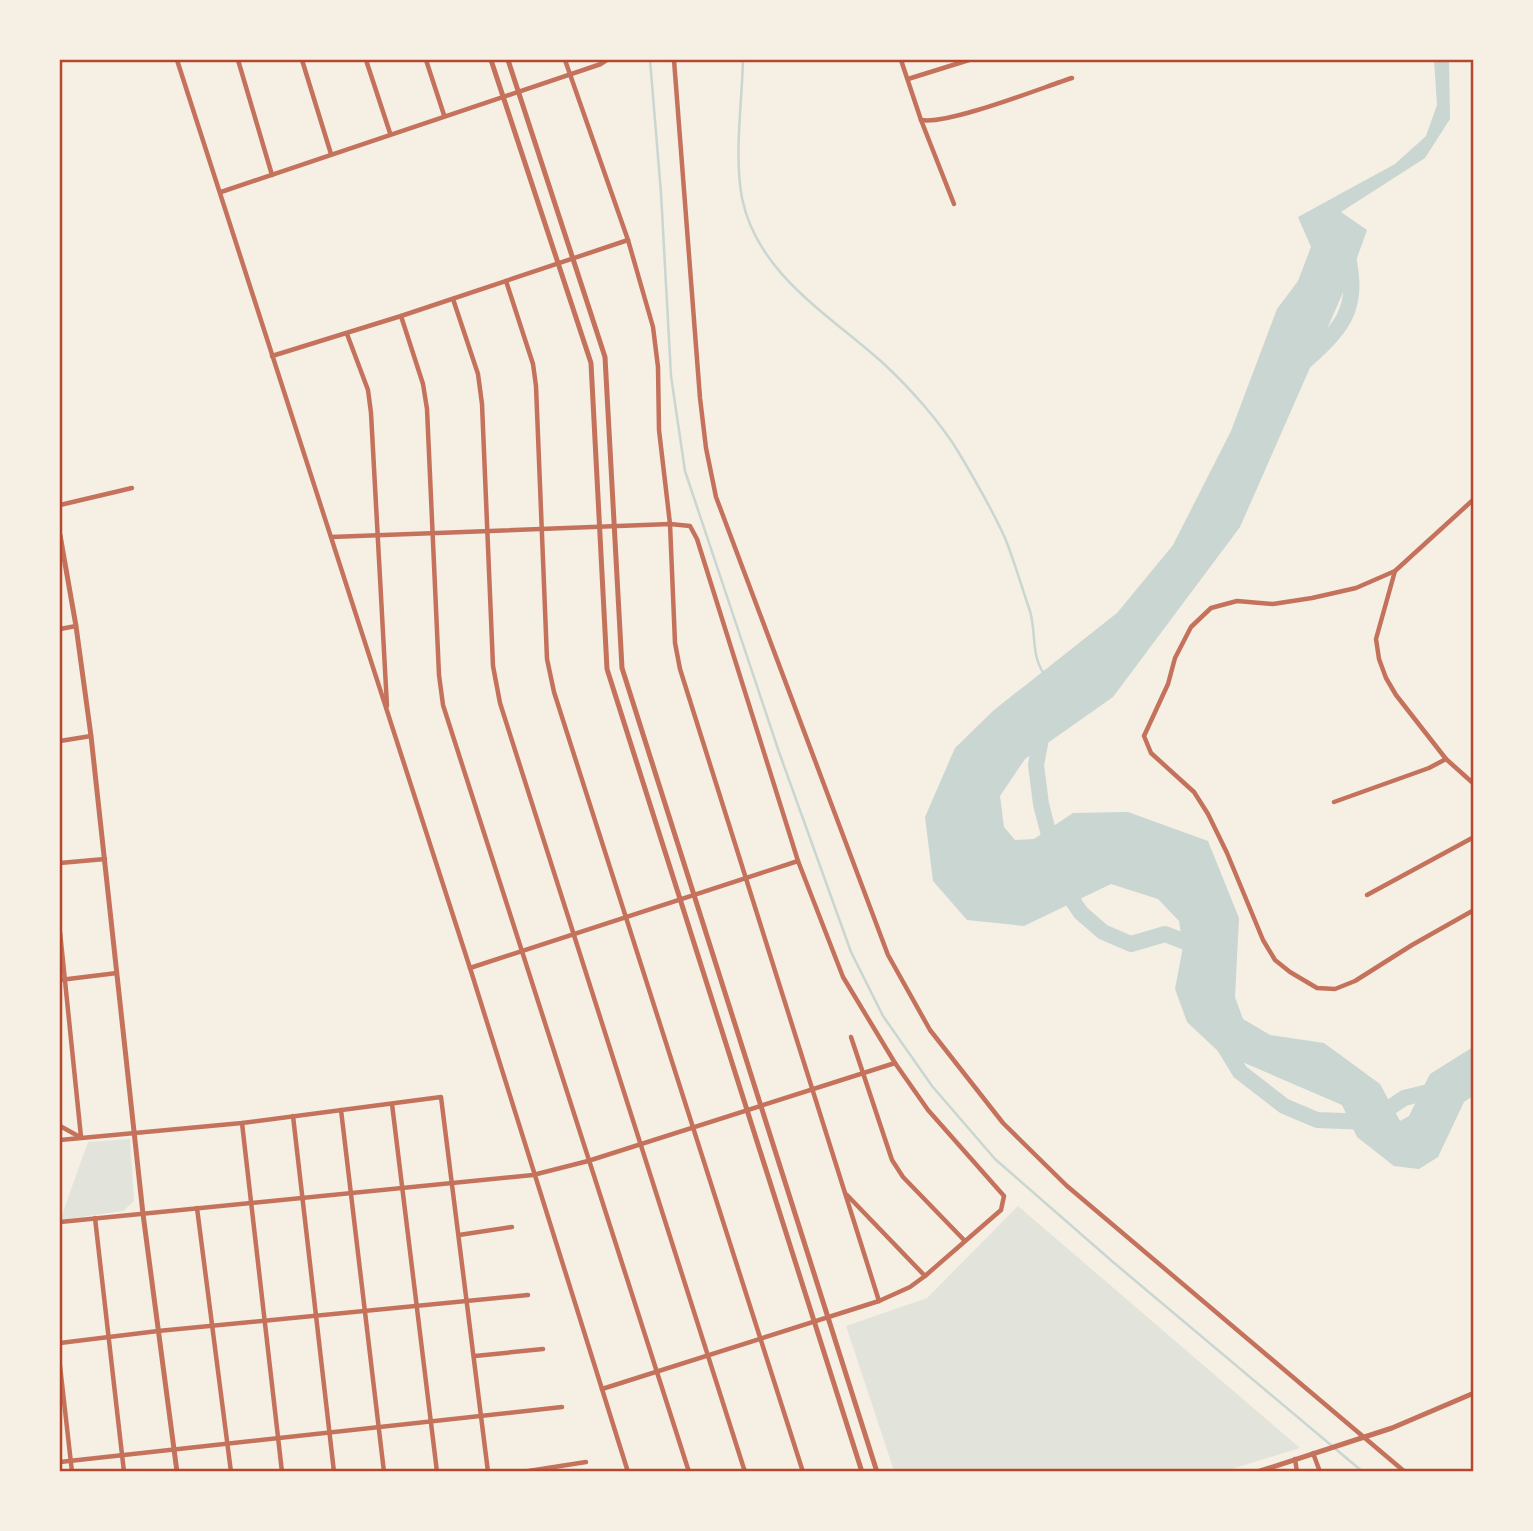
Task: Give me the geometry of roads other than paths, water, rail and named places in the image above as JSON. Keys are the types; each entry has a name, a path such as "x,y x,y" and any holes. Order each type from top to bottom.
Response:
{"street":[{"path":"177,60 222,192 272,356 470,968 628,1472"},
{"path":"238,60 272,175"},
{"path":"302,60 331,154"},
{"path":"366,60 390,134"},
{"path":"426,60 444,116"},
{"path":"491,60 591,363 607,669 862,1472"},
{"path":"508,60 605,357 622,668 877,1472"},
{"path":"565,60 628,240 653,327 658,367 659,430 670,524 675,643 680,669 879,1301"},
{"path":"222,192 607,60"},
{"path":"674,60 700,398 716,497 888,955 930,1030 1003,1123 1067,1186 1405,1472"},
{"path":"901,60 954,204"},
{"path":"908,79 969,60"},
{"path":"921,120 931,122 976,110 1072,78"},
{"path":"272,356 347,334 628,240"},
{"path":"506,281 533,364 536,386 547,659 554,692 628,916 803,1472"},
{"path":"453,299 478,374 482,404 493,666 500,703 745,1472"},
{"path":"401,316 424,384 434,533 439,675 443,705 689,1472"},
{"path":"347,334 368,390 372,413 376,536 388,713"},
{"path":"60,505 132,488"},
{"path":"1474,499 1395,571 1356,588 1273,604 1237,601 1211,608 1191,627 1175,658 1168,684 1144,736 1151,753 1194,792 1208,814 1263,940 1275,960 1317,988 1335,989 1355,981 1474,910"},
{"path":"331,537 670,524 690,526 697,539 797,861 843,977 895,1063 928,1110 1004,1196 1001,1210 910,1287 879,1301 602,1389"},
{"path":"60,535 63,576 76,625 91,736 134,1133 177,1472"},
{"path":"1395,571 1376,639 1386,678 1446,759 1474,784"},
{"path":"60,629 76,625"},
{"path":"60,741 91,736"},
{"path":"1334,802 1429,768 1446,759"},
{"path":"1367,895 1474,837"},
{"path":"60,863 105,859"},
{"path":"470,968 797,861"},
{"path":"60,932 62,980 81,1137"},
{"path":"62,980 118,973"},
{"path":"851,1037 892,1160 903,1177 964,1240"},
{"path":"60,1222 533,1175 588,1161 895,1063"},
{"path":"60,1140 242,1123 441,1097 488,1472"},
{"path":"391,1104 437,1472"},
{"path":"341,1110 384,1472"},
{"path":"293,1116 334,1472"},
{"path":"242,1123 282,1472"},
{"path":"60,1126 81,1137"},
{"path":"846,1194 925,1276"},
{"path":"197,1208 231,1472"},
{"path":"95,1218 124,1472"},
{"path":"459,1235 512,1227"},
{"path":"60,1343 528,1294"},
{"path":"475,1356 543,1349"},
{"path":"60,1366 72,1472"},
{"path":"1257,1472 1392,1427 1474,1393"},
{"path":"60,1462 562,1407"},
{"path":"1313,1453 1320,1472"},
{"path":"1295,1459 1297,1472"},
{"path":"522,1472 586,1462"}],"waterway":[{"path":"650,60 661,193 671,376 685,471 779,752 851,952 883,1016 932,1086 995,1159 1363,1472"},
{"path":"743,60 739,164 742,198 750,225 763,249 799,292 894,373 952,442 1005,538 1029,608 1035,650 1044,674"},
{"path":"1301,365 1337,329 1344,317 1351,290 1347,253"},
{"path":"1043,728 1036,765 1041,804 1053,851"},
{"path":"1062,885 1081,913 1103,932 1131,944 1165,934 1188,943 1198,952"},
{"path":"1220,1039 1240,1072 1284,1106 1317,1120 1369,1122 1404,1098 1465,1083 1474,1076"}]}
